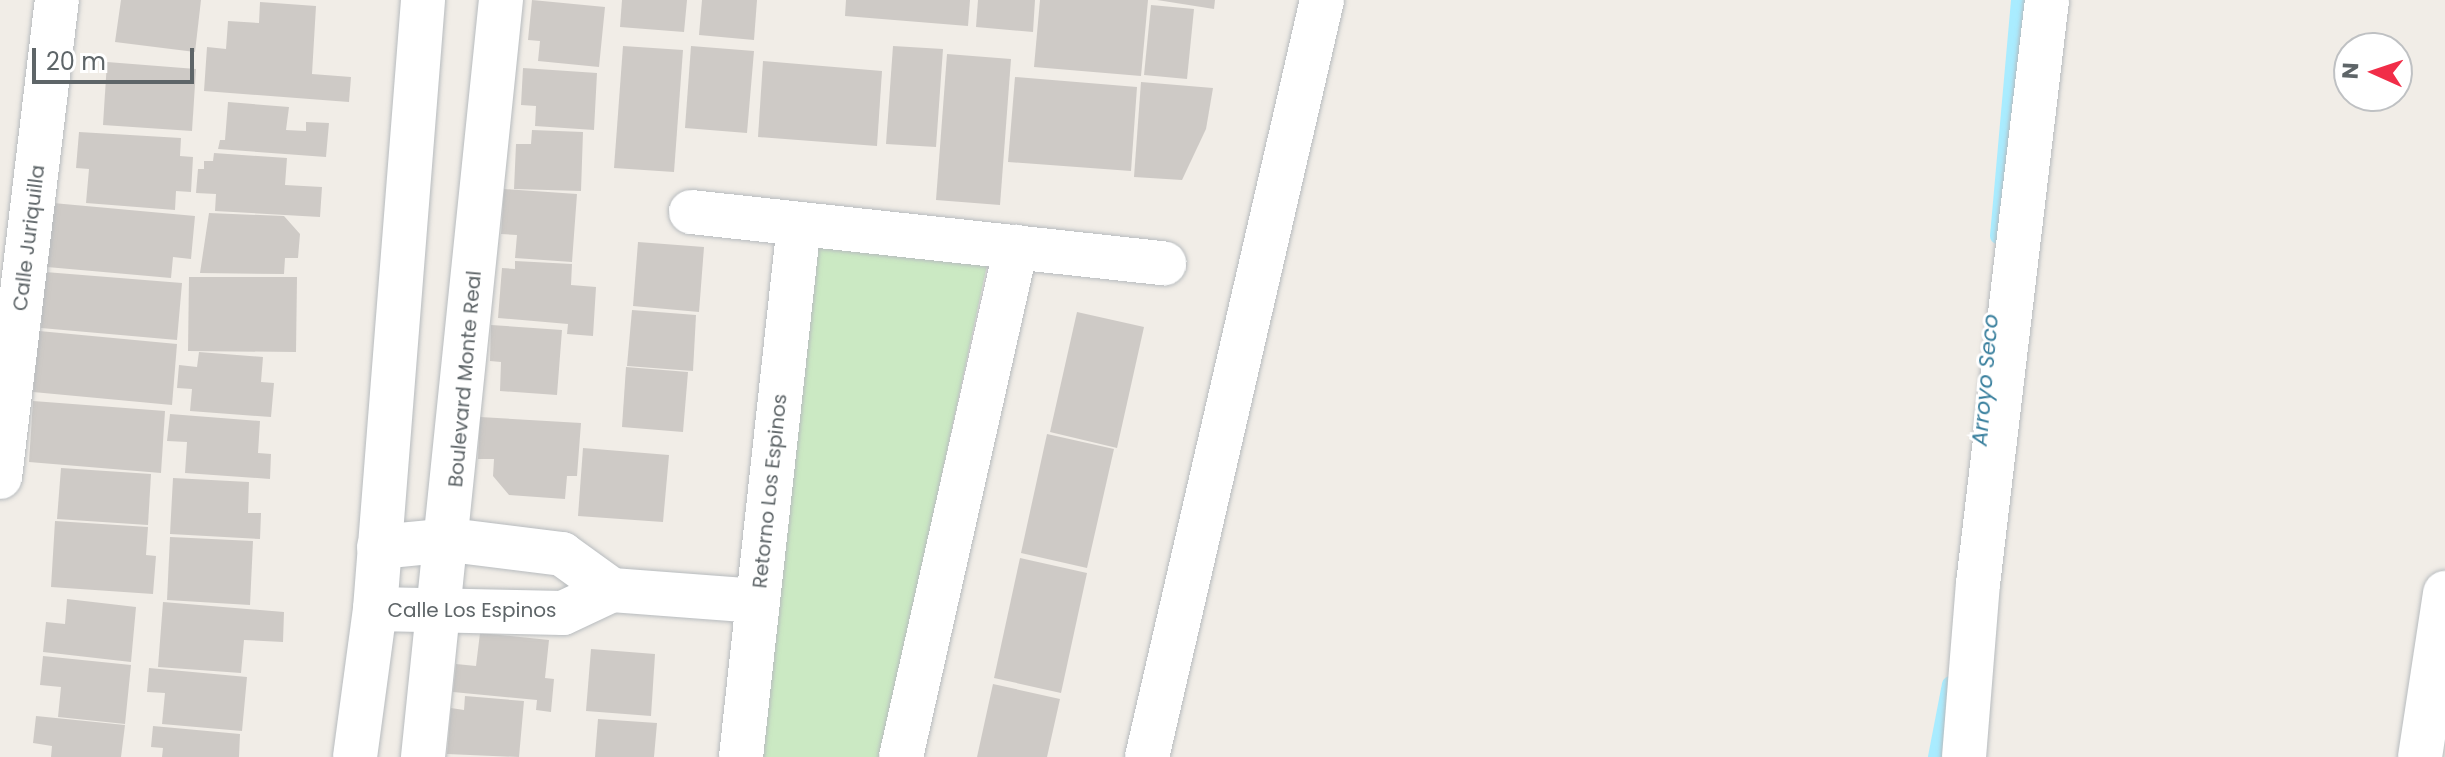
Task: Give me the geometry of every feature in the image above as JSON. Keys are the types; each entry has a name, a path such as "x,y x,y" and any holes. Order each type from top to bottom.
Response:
{"street":[{"name":"Calle Juriquilla","path":"0,477 57,0"},
{"path":"355,757 375,609 423,0"},
{"name":"Boulevard Monte Real","path":"423,757 450,540 501,0"},
{"path":"1147,757 1322,0"},
{"path":"1964,757 1978,584 2047,0"},
{"path":"691,212 1164,263"},
{"name":"Retorno Los Espinos","path":"741,757 799,224"},
{"path":"901,757 1016,247"},
{"path":"379,547 450,540 562,554 612,590"},
{"name":"Calle Los Espinos","path":"375,609 439,614 563,613 612,590 758,601"},
{"path":"2420,757 2445,593"}],"green space":[{"path":"815,245 987,265 881,757 759,757"}],"building":[{"path":"121,0 201,0 195,52 115,42"},
{"path":"532,0 605,7 599,67 538,61 540,41 528,40"},
{"path":"622,0 687,0 684,32 620,27"},
{"path":"702,0 757,0 754,40 699,35"},
{"path":"846,0 970,0 968,26 845,16"},
{"path":"978,0 1035,0 1033,32 976,27"},
{"path":"1040,0 1148,0 1141,76 1034,67"},
{"path":"1157,0 1215,0 1214,9"},
{"path":"260,2 316,6 312,74 351,77 349,102 204,91 207,47 226,49 228,21 259,23"},
{"path":"1151,5 1194,9 1187,79 1144,75"},
{"path":"623,46 683,50 674,172 614,168"},
{"path":"691,46 754,51 747,133 685,128"},
{"path":"893,46 943,49 936,147 886,144"},
{"path":"947,54 1011,59 1000,205 936,200"},
{"path":"763,61 882,71 877,146 758,137"},
{"path":"107,62 196,69 192,131 103,125"},
{"path":"523,68 597,73 594,130 535,126 536,106 521,105"},
{"path":"1015,77 1137,87 1131,171 1008,162"},
{"path":"1141,82 1213,88 1206,129 1182,180 1134,177"},
{"path":"228,102 289,107 286,130 306,131 306,122 329,123 326,157 218,149 220,140 225,140"},
{"path":"532,130 583,132 581,191 514,189 516,144 531,144"},
{"path":"79,132 181,138 180,156 193,157 191,192 176,191 175,210 86,203 89,169 76,168"},
{"path":"214,153 287,158 285,185 322,187 320,217 215,211 216,194 196,193 198,169 204,169 204,161 213,161"},
{"path":"504,189 577,194 572,262 515,258 517,235 501,234"},
{"path":"53,203 195,216 191,259 173,257 171,278 47,267"},
{"path":"209,213 284,216 300,234 298,258 285,258 284,274 200,273"},
{"path":"638,242 704,247 699,312 633,306"},
{"path":"515,261 572,264 571,285 596,287 593,336 567,334 568,324 498,318 502,268 515,269"},
{"path":"45,272 182,283 177,340 41,328"},
{"path":"189,277 297,277 296,352 188,351"},
{"path":"632,310 696,315 693,371 627,366"},
{"path":"1077,312 1144,327 1117,448 1050,432"},
{"path":"491,325 562,330 557,395 500,391 501,362 490,361"},
{"path":"39,331 177,344 172,405 33,392"},
{"path":"199,352 263,357 261,382 274,383 271,417 190,411 192,389 177,388 179,365 197,367"},
{"path":"626,367 688,372 683,432 622,427"},
{"path":"33,401 165,411 161,473 29,462"},
{"path":"170,414 260,421 258,453 271,454 270,479 185,473 187,442 167,441"},
{"path":"480,417 581,423 577,476 567,476 565,499 509,495 493,476 494,459 478,459"},
{"path":"1047,434 1114,449 1087,568 1021,553"},
{"path":"583,448 669,455 663,522 578,516"},
{"path":"61,468 151,474 148,525 57,519"},
{"path":"173,478 249,482 248,513 261,513 260,539 170,534"},
{"path":"55,521 148,527 146,555 156,556 153,594 51,587"},
{"path":"170,537 253,541 250,605 167,600"},
{"path":"1020,558 1087,573 1061,693 994,678"},
{"path":"67,599 136,607 131,662 43,652 46,622 65,624"},
{"path":"163,602 284,612 283,642 244,640 241,673 158,667"},
{"path":"480,633 549,640 545,678 554,679 551,712 536,710 537,700 453,692 456,664 476,666"},
{"path":"591,649 655,654 651,716 586,711"},
{"path":"43,656 131,665 125,724 58,717 61,687 40,685"},
{"path":"149,668 247,677 242,731 162,724 165,693 147,692"},
{"path":"993,684 1060,699 1047,757 977,757"},
{"path":"465,696 524,701 519,757 447,754 451,708 464,710"},
{"path":"36,716 125,725 121,757 51,757 52,746 33,743"},
{"path":"598,719 657,723 654,757 595,757"},
{"path":"153,726 240,734 239,757 162,757 163,748 151,747"}],"waterway":[{"name":"Arroyo Seco","path":"1998,236 2019,0"},
{"name":"Arroyo Seco","path":"1936,757 1950,684"}]}
